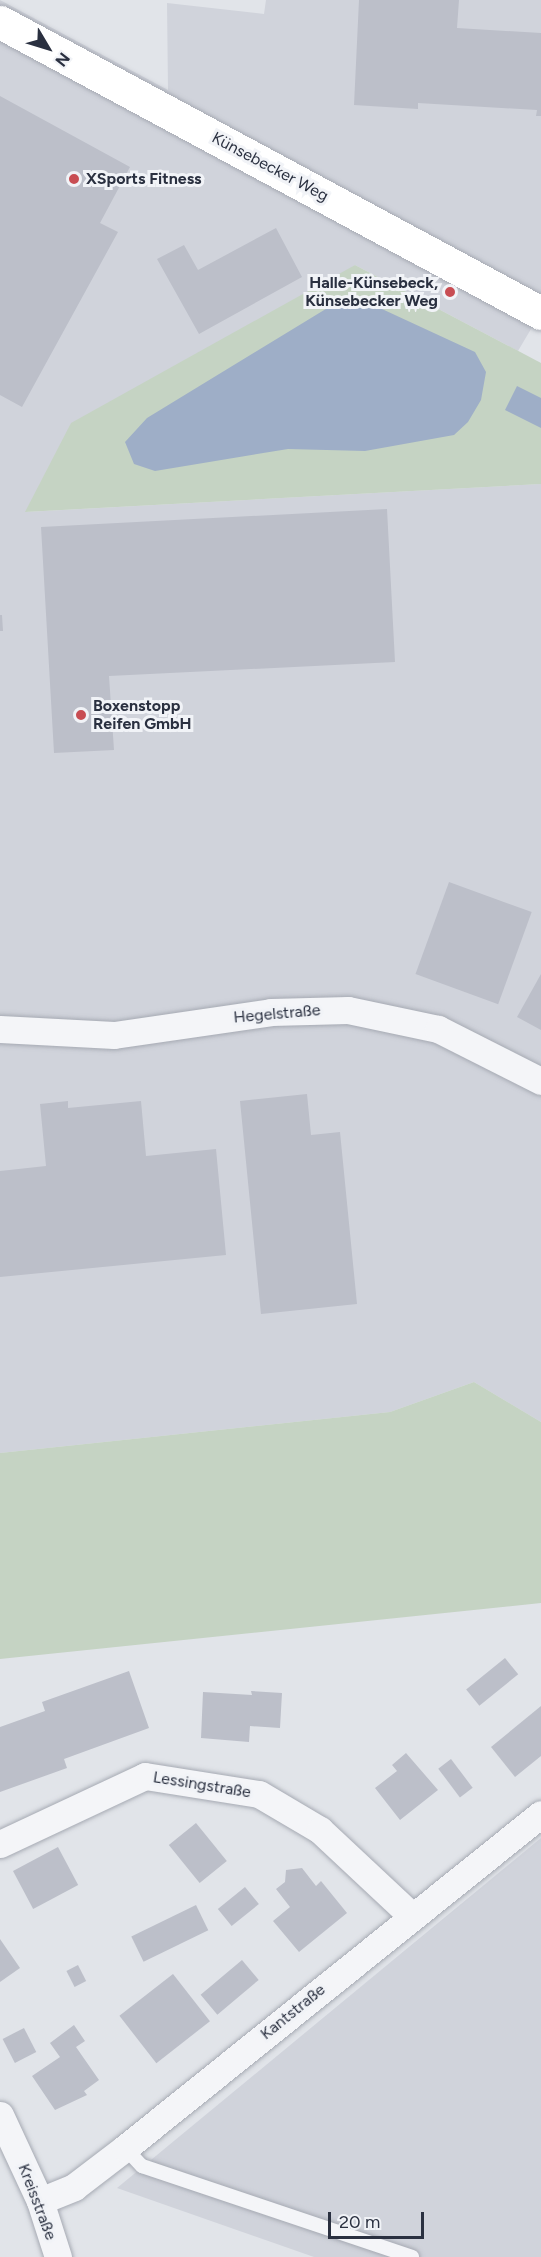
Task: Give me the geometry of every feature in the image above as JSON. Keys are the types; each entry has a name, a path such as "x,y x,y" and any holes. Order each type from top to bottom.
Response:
{"street":[{"name":"Künsebecker Weg","path":"0,22 541,313"},
{"name":"Hegelstraße","path":"0,1029 114,1035 271,1012 348,1010 438,1029 541,1081"},
{"name":"Lessingstraße","path":"0,1844 145,1776 259,1794 320,1830 412,1916"},
{"name":"Kantstraße","path":"40,2201 74,2187 125,2148 541,1814"},
{"name":"Kreisstraße","path":"0,2116 40,2201 57,2257"}],"lane":[{"path":"125,2148 142,2166 412,2257"}],"shaded area":[{"path":"0,0 168,90 167,3 264,14 266,0 541,0 541,312 518,351 355,265 26,512 541,484 541,1422 474,1382 390,1412 0,1453"},
{"path":"541,1838 541,2257 314,2257 117,2188"}],"green space":[{"path":"355,265 541,363 541,484 25,512 71,423"},
{"path":"474,1382 541,1422 541,1603 0,1659 0,1453 390,1412"}],"water":[{"path":"350,301 369,303 475,352 486,372 481,400 468,422 454,435 365,451 288,449 155,471 134,464 125,442 147,418 334,304"},
{"path":"517,386 541,398 541,428 505,410"}],"building":[{"path":"359,0 459,0 457,28 541,33 541,116 536,116 537,110 418,103 418,109 354,105"},
{"path":"0,96 130,167 100,223 118,232 22,407 0,395"},
{"path":"276,228 302,277 199,334 157,259 184,245 198,270"},
{"path":"387,509 395,662 109,676 114,750 54,753 41,527"},
{"path":"0,615 2,615 3,631 0,631"},
{"path":"449,882 532,912 498,1004 415,974"},
{"path":"541,974 541,1030 517,1017"},
{"path":"307,1094 311,1135 340,1132 357,1304 261,1314 240,1101"},
{"path":"68,1101 68,1108 141,1101 146,1156 216,1149 226,1255 0,1277 0,1171 46,1166 40,1104"},
{"path":"505,1658 518,1674 479,1706 466,1689"},
{"path":"129,1671 149,1728 64,1759 67,1768 0,1792 0,1727 45,1711 42,1702"},
{"path":"251,1691 282,1693 280,1728 250,1726 249,1742 201,1738 203,1692 252,1695"},
{"path":"541,1706 541,1756 515,1777 491,1747"},
{"path":"406,1753 438,1790 400,1820 375,1788 397,1771 392,1765"},
{"path":"451,1759 473,1788 460,1797 438,1769"},
{"path":"196,1823 227,1861 200,1883 169,1845"},
{"path":"58,1847 78,1885 33,1909 13,1871"},
{"path":"302,1868 316,1886 321,1881 347,1913 299,1952 273,1921 290,1907 276,1889 285,1882 286,1870"},
{"path":"245,1887 259,1904 232,1926 218,1909"},
{"path":"196,1905 208,1930 144,1962 131,1937"},
{"path":"0,1939 20,1968 0,1982"},
{"path":"242,1960 259,1980 217,2015 201,1995"},
{"path":"78,1965 86,1981 75,1987 66,1971"},
{"path":"173,1974 210,2021 156,2063 119,2016"},
{"path":"74,2025 85,2041 76,2047 99,2080 84,2091 87,2095 55,2110 32,2076 60,2057 50,2043"},
{"path":"24,2028 36,2052 15,2063 3,2039"}],"place":[{"name":"XSports Fitness","path":"74,179"},
{"name":"Halle-Künsebeck, Künsebecker Weg","path":"450,292"},
{"name":"Boxenstopp Reifen GmbH","path":"81,715"}]}
